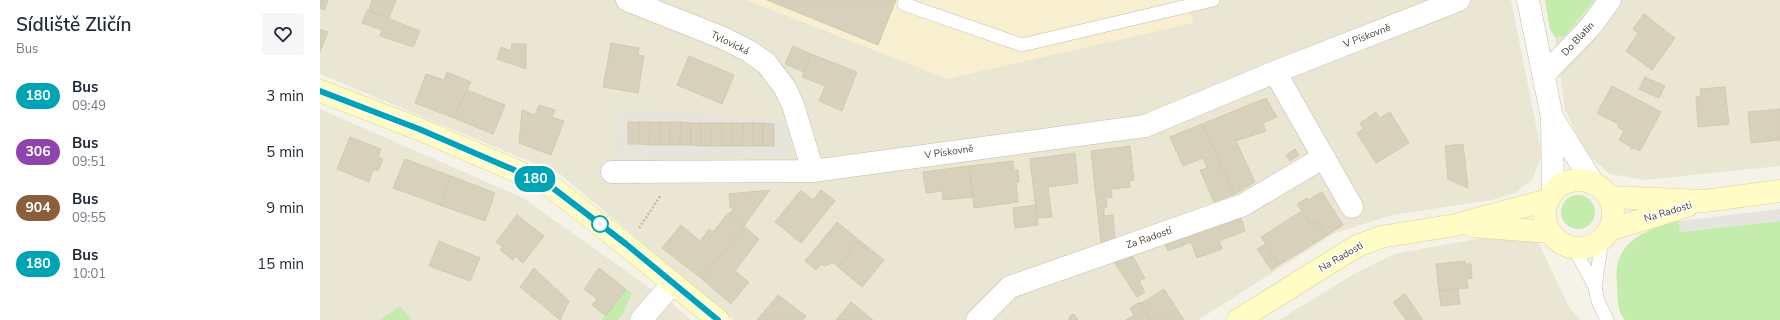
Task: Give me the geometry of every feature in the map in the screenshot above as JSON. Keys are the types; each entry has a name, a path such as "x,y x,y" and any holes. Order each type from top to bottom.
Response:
{"main road":[{"path":"320,91 419,129 549,185 673,282 718,320"},
{"name":"Na Radosti","path":"1238,320 1357,246 1387,236 1455,225 1550,196 1567,182 1584,180 1601,190 1704,201"},
{"path":"1601,190 1612,208 1613,219 1606,234"},
{"name":"Na Radosti","path":"1574,248 1589,246 1606,234 1704,201 1780,191"},
{"path":"1550,196 1545,210 1546,221 1550,232 1564,245 1574,248"},
{"name":"Na Radosti","path":"1455,225 1550,232"}],"street":[{"name":"Tylovická","path":"627,0 722,38 749,51 767,64 785,88 793,105 813,171"},
{"name":"V Pískovně","path":"612,172 813,171 1145,126 1275,72 1459,0"},
{"path":"1528,0 1552,117 1550,196"},
{"name":"Do Blatin","path":"1544,75 1591,26 1610,0"},
{"path":"1275,72 1352,207"},
{"path":"1552,117 1601,190"},
{"name":"Za Radostí","path":"977,320 1010,287 1243,205 1324,157"},
{"path":"641,320 673,282"}],"lane":[{"path":"904,4 1022,45 1213,0"},
{"path":"1595,288 1606,234"},
{"path":"1574,248 1595,288 1598,301 1607,320"}],"path":[{"path":"637,232 676,171"}],"shaded area":[{"path":"320,0 747,0 947,78 1193,23 1187,0 1511,0 1542,155 1532,180 1516,192 1492,200 1392,215 1335,233 1198,320 734,320 560,174 320,74"},
{"path":"747,0 1187,0 1193,23 947,79"},
{"path":"1545,0 1780,0 1780,166 1644,180 1610,174 1585,152 1565,110 1555,37 1550,29"},
{"path":"320,109 523,198 671,303 691,320 320,320"},
{"path":"622,109 788,121 793,158 616,157"},
{"path":"1780,209 1780,221 1680,232 1679,221"},
{"path":"1487,237 1537,240 1570,309 1581,320 1279,320 1356,273 1394,254"}],"green space":[{"path":"1545,0 1594,0 1564,37 1555,37 1550,29"},
{"path":"1578,195 1590,200 1595,212 1590,224 1578,229 1566,224 1561,212 1566,200"},
{"path":"1679,221 1680,232 1780,221 1780,320 1625,320 1622,317 1618,305 1617,266 1620,256 1632,241 1640,235 1659,226"},
{"path":"626,289 632,293 623,314 617,320 601,320 606,316"},
{"path":"400,306 412,320 380,320"}],"building":[{"path":"320,0 328,0 324,10 320,8"},
{"path":"372,0 396,0 389,18 369,10"},
{"path":"767,0 896,0 878,45"},
{"path":"367,10 420,31 413,47 380,36 382,30 362,23"},
{"path":"1644,14 1675,38 1652,70 1626,51 1638,33 1633,29"},
{"path":"320,29 328,32 320,52"},
{"path":"611,43 639,48 638,55 644,56 638,93 603,87"},
{"path":"512,44 526,44 526,69 497,59 501,47 511,51"},
{"path":"793,46 811,54 804,72 785,64"},
{"path":"811,54 857,72 842,111 819,101 825,86 802,77"},
{"path":"689,56 734,75 722,104 677,85"},
{"path":"447,72 471,82 454,118 415,103 426,74 444,80"},
{"path":"1645,77 1665,86 1659,98 1639,89"},
{"path":"1612,86 1661,112 1640,151 1634,148 1631,149 1630,146 1619,140 1624,131 1619,128 1618,124 1597,113"},
{"path":"1725,87 1729,124 1698,127 1696,97 1701,96 1700,89"},
{"path":"467,90 505,105 493,134 454,118"},
{"path":"1266,98 1277,117 1263,123 1266,131 1236,141 1255,182 1235,194 1202,124"},
{"path":"539,105 555,110 552,117 564,121 551,155 519,143 522,110 535,115"},
{"path":"1780,109 1780,140 1751,143 1748,112"},
{"path":"1376,112 1380,118 1390,112 1409,143 1376,163 1357,133 1363,129 1360,123"},
{"path":"628,122 639,122 639,144 628,144"},
{"path":"639,122 650,122 649,145 639,144"},
{"path":"650,122 660,122 660,145 649,145"},
{"path":"660,122 670,122 670,145 660,145"},
{"path":"670,122 681,122 680,145 670,145"},
{"path":"681,122 691,123 691,145 680,145"},
{"path":"691,123 701,123 701,146 691,145"},
{"path":"701,123 712,123 711,146 701,146"},
{"path":"712,123 722,123 722,146 711,146"},
{"path":"722,123 732,123 732,146 722,146"},
{"path":"732,123 743,123 742,146 732,146"},
{"path":"743,123 753,123 753,146 742,146"},
{"path":"753,123 763,123 763,146 753,146"},
{"path":"763,123 774,124 774,146 763,146"},
{"path":"1202,124 1235,194 1214,202 1200,170 1207,168 1203,158 1183,166 1170,137"},
{"path":"350,137 381,149 378,157 383,159 378,171 373,169 369,182 337,169"},
{"path":"1463,144 1468,188 1448,179 1445,146"},
{"path":"1130,146 1134,180 1129,181 1130,187 1111,189 1112,197 1106,198 1107,207 1104,208 1104,216 1113,215 1115,238 1101,243 1091,151"},
{"path":"1295,149 1299,155 1290,161 1286,155"},
{"path":"1075,153 1078,183 1048,187 1052,217 1037,218 1030,159"},
{"path":"405,159 451,176 440,205 393,188"},
{"path":"1013,161 1014,170 1018,170 1019,182 1016,182 1018,202 974,208 969,166"},
{"path":"969,166 973,197 943,200 942,191 926,193 923,172"},
{"path":"451,176 495,193 485,221 440,205"},
{"path":"770,190 744,226 729,214 734,208 730,208 729,194"},
{"path":"801,190 813,200 821,190 835,201 801,243 775,222"},
{"path":"1322,192 1343,225 1326,236 1317,222 1311,225 1297,204"},
{"path":"1036,205 1038,225 1015,228 1013,208"},
{"path":"1302,211 1311,225 1317,222 1326,236 1279,265 1261,237"},
{"path":"728,213 744,226 702,279 662,248 681,225 700,241 709,229 713,232"},
{"path":"517,215 544,236 523,263 515,256 513,260 500,250 503,247 496,242"},
{"path":"1240,215 1245,231 1219,241 1222,249 1197,258 1191,242 1184,245 1179,237"},
{"path":"837,222 859,240 838,267 832,262 824,266 822,264 816,270 805,261"},
{"path":"744,226 759,239 735,271 749,282 731,304 702,279"},
{"path":"1179,237 1184,245 1168,251 1164,243"},
{"path":"859,240 884,260 862,287 838,267"},
{"path":"439,241 480,258 470,281 429,266"},
{"path":"1266,244 1279,265 1271,270 1257,249"},
{"path":"1132,255 1145,278 1139,281 1145,292 1137,297 1114,262"},
{"path":"1465,261 1465,264 1471,264 1472,278 1467,279 1468,288 1439,291 1436,264"},
{"path":"534,268 569,301 560,320 520,287"},
{"path":"599,268 626,289 606,316 592,305 597,299 584,289"},
{"path":"1164,289 1184,320 1151,320 1140,304"},
{"path":"1458,289 1460,304 1441,306 1439,291"},
{"path":"1405,294 1423,320 1406,320 1393,302"},
{"path":"778,295 806,316 803,320 757,320"},
{"path":"851,302 873,320 836,320"},
{"path":"1140,302 1151,320 1126,320 1134,315 1130,308"},
{"path":"1074,314 1078,320 1069,320 1070,316"}],"bus line":[{"name":"180","path":"320,91 419,129 549,185 626,244 718,320"}]}
